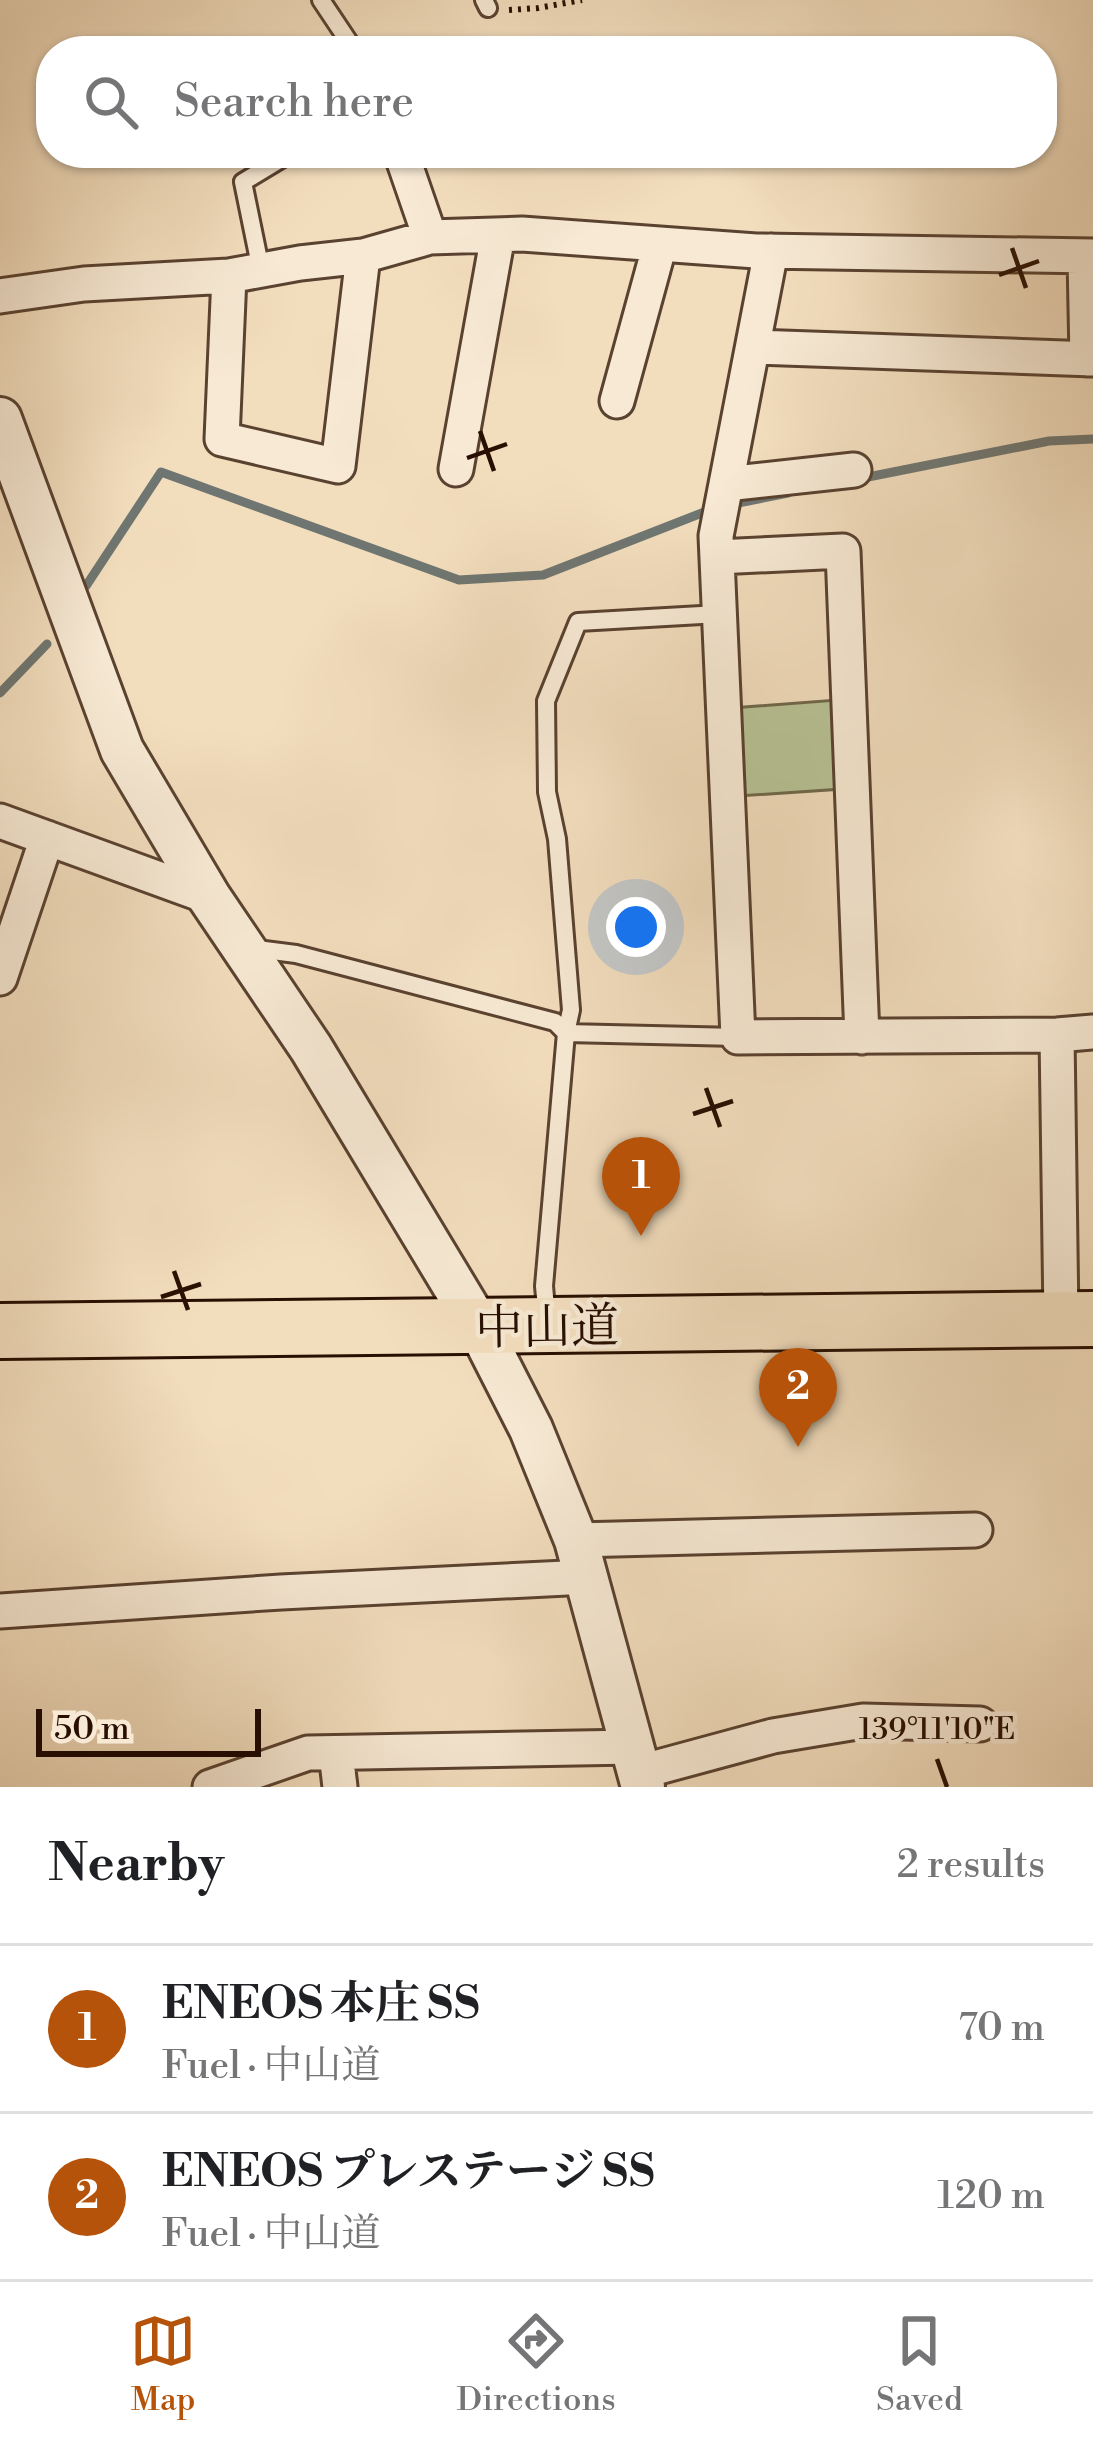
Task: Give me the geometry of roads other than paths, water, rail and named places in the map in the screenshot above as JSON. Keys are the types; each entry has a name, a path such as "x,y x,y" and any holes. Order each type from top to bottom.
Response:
{"highway":[{"name":"中山道","path":"0,1331 1077,1319"}],"street":[{"path":"406,168 430,237"},
{"path":"0,296 84,284 245,273 363,256 430,237 498,235 772,251 1089,257 1090,359 753,347"},
{"path":"456,470 498,235"},
{"path":"617,401 660,244"},
{"path":"772,251 723,501 717,557 738,1037 1093,1032"},
{"path":"245,273 223,439 338,466 363,256"},
{"path":"0,419 122,750 209,898 311,1048 479,1327 531,1429 581,1558 639,1769"},
{"path":"723,501 854,470"},
{"path":"717,557 844,551 862,1037"},
{"path":"0,821 209,898"},
{"path":"0,978 47,838"},
{"path":"1057,1036 1077,1319"},
{"path":"0,1611 281,1592 581,1558 975,1530"},
{"path":"210,1787 308,1753 639,1769 773,1736 863,1721 980,1724"},
{"path":"336,1753 340,1787"}],"lane":[{"path":"320,0 345,36"},
{"path":"245,273 243,182 266,168"},
{"path":"548,1326 544,1286 571,1010 557,839 548,792 545,701 578,622 719,614"},
{"path":"244,947 296,954 555,1022 566,1033 738,1037"}],"waterway":[{"path":"858,479 1049,441 1093,439"},
{"path":"86,586 161,472 459,580 543,575 712,509"},
{"path":"728,505 788,493"},
{"path":"0,693 47,644"}],"place":[{"name":"ENEOS 本庄 SS","path":"641,1236"},
{"name":"ENEOS プレステージ SS","path":"798,1447"}]}
